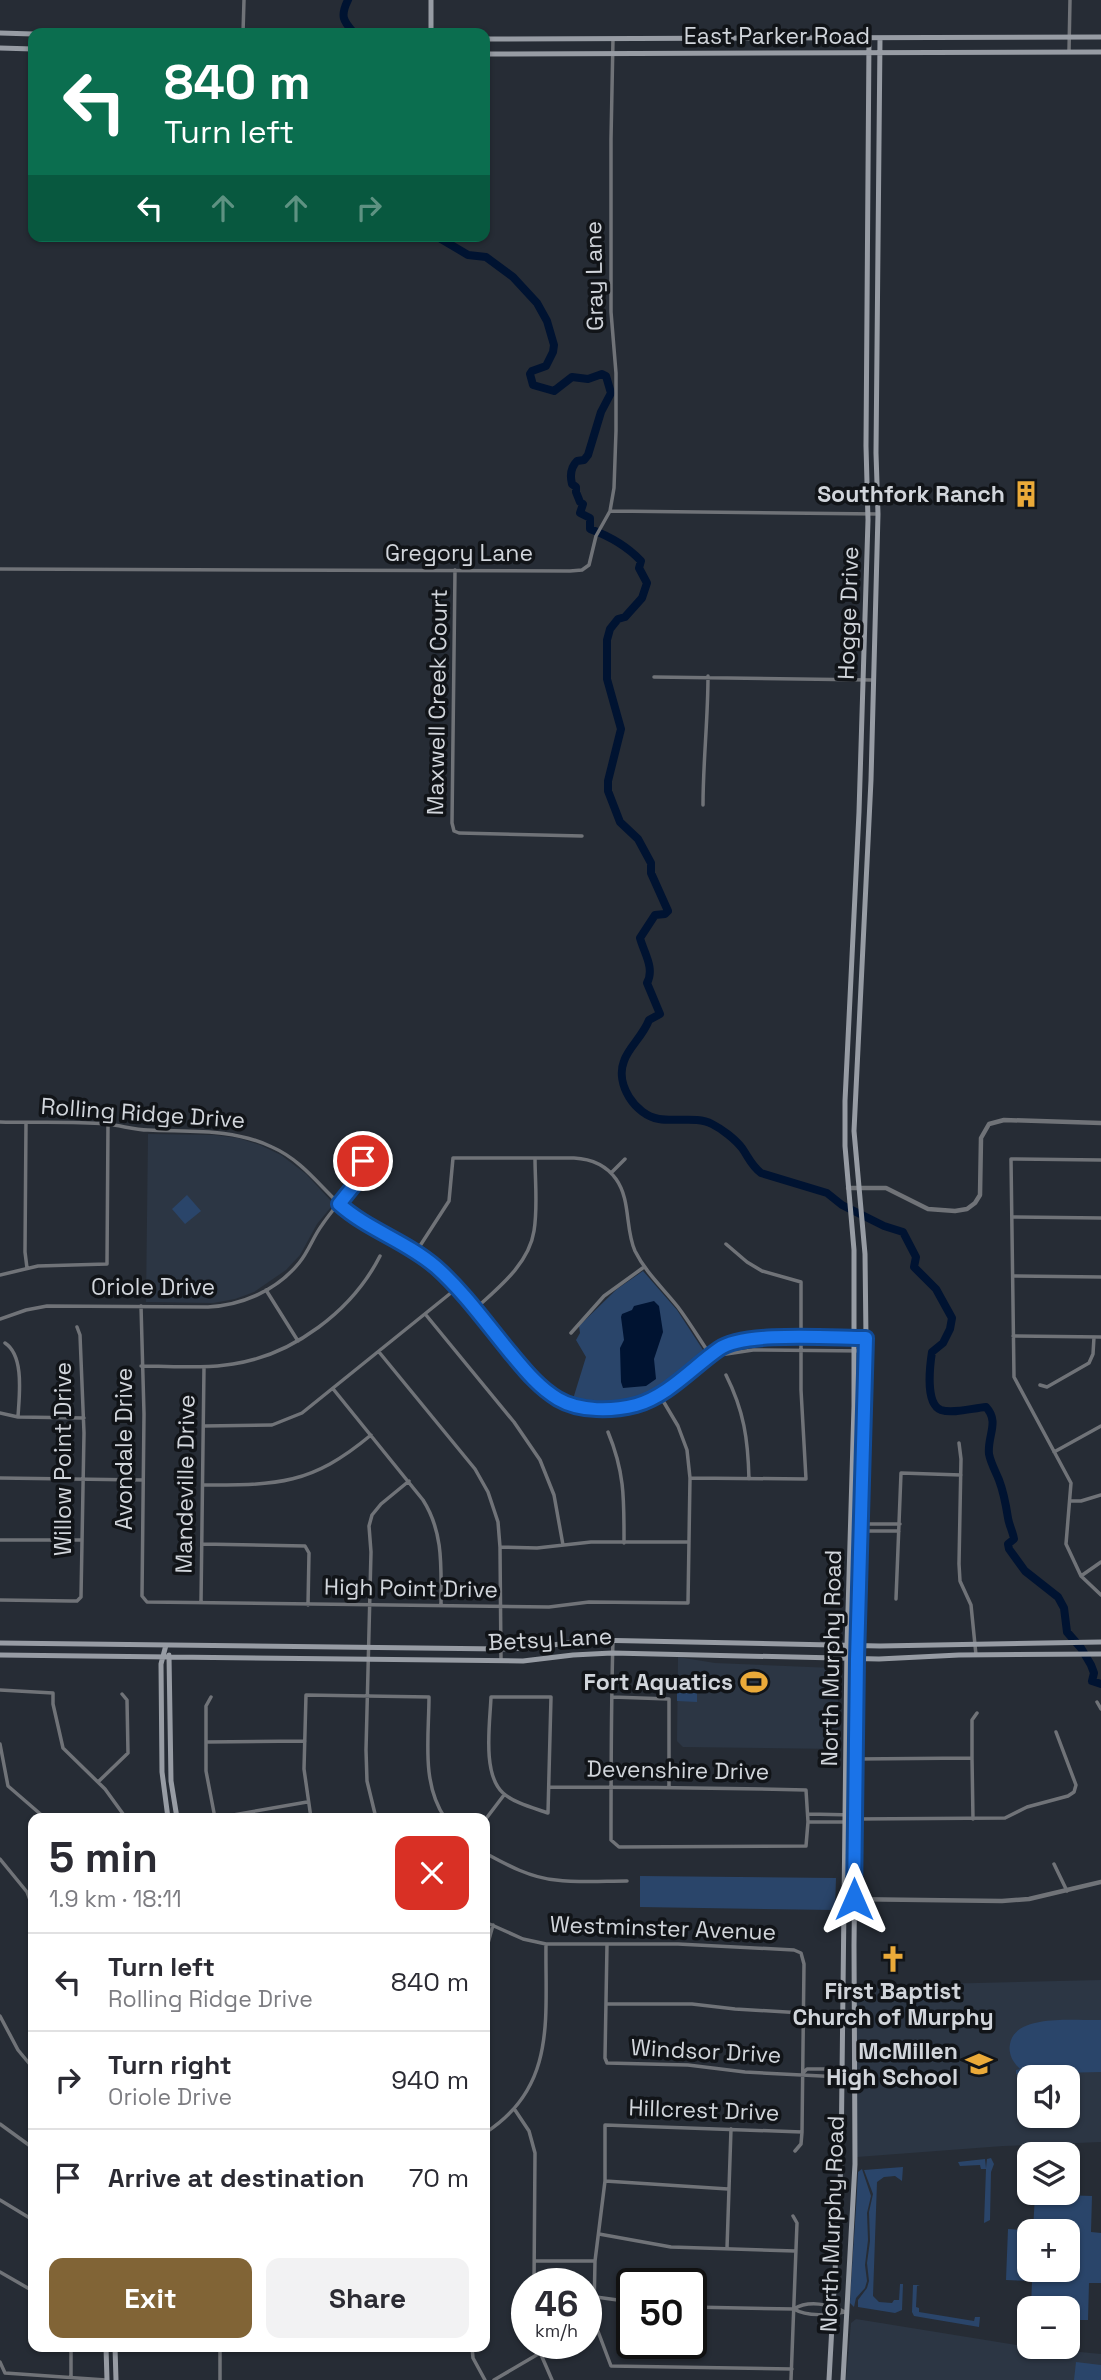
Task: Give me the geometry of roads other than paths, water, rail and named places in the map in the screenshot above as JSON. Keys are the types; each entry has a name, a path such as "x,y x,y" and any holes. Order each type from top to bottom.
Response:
{"main road":[{"path":"431,0 431,28"},
{"path":"0,33 28,34"},
{"name":"East Parker Road","path":"490,39 1101,37"},
{"name":"Hogge Drive","path":"849,1191 845,1101 859,812 868,514 866,446 869,39"},
{"name":"Hogge Drive","path":"859,1187 854,1131 869,812 878,514 876,446 880,39"},
{"path":"0,48 28,49"},
{"name":"East Parker Road","path":"490,54 1101,52"},
{"path":"859,812 869,812"},
{"path":"850,973 861,974"},
{"name":"North Murphy Road","path":"843,2380 855,2164 857,1659 866,1338 865,1254 859,1187"},
{"name":"North Murphy Road","path":"829,2380 841,2163 847,1646 852,1524 855,1338 849,1191"},
{"name":"Betsy Lane","path":"0,1643 501,1648 613,1640 847,1646 1101,1642"},
{"path":"697,1643 697,1655"},
{"path":"166,1645 171,1781 176,1813"},
{"path":"775,1645 775,1658"},
{"path":"255,1646 255,1658"},
{"name":"Betsy Lane","path":"0,1656 523,1661 612,1653 847,1659 1101,1654"},
{"path":"166,1657 162,1664 162,1772 167,1813"},
{"path":"106,2352 106,2380"},
{"path":"115,2352 116,2380"}],"street":[{"path":"243,28 244,0"},
{"path":"1069,51 1070,0"},
{"name":"Gray Lane","path":"610,511 614,488 616,431 616,373 611,317 613,39"},
{"path":"610,511 878,514"},
{"name":"Gregory Lane","path":"0,569 582,570 591,562 597,535 610,511"},
{"name":"Maxwell Creek Court","path":"455,570 454,831 459,834 582,836"},
{"path":"703,806 708,676"},
{"path":"654,677 874,680"},
{"path":"849,1191 859,1187 886,1188 928,1209 964,1210 973,1205 980,1195 981,1138 989,1124 1004,1120 1101,1123"},
{"name":"Rolling Ridge Drive","path":"0,1122 108,1124 146,1130 218,1132 257,1140 281,1150 304,1167 339,1204 366,1224 416,1252 457,1288 534,1381 560,1401 589,1409 617,1409 639,1404 659,1394 720,1348 739,1340 866,1338"},
{"path":"26,1123 27,1268"},
{"path":"0,1275 27,1268 107,1264 108,1124"},
{"path":"416,1252 449,1201 453,1158 590,1160 611,1173 621,1189 631,1240 644,1267 678,1307 711,1356"},
{"path":"475,1310 512,1274 522,1260 534,1232 536,1158"},
{"path":"611,1173 625,1159"},
{"path":"1101,1160 1011,1159 1014,1377 1071,1483 1066,1544 1081,1576 1101,1595"},
{"name":"Oriole Drive","path":"0,1319 47,1306 226,1305 243,1301 284,1278 299,1263 323,1223 355,1184 363,1161"},
{"path":"1012,1217 1101,1218"},
{"path":"690,1478 806,1479 801,1282 762,1271 726,1244"},
{"path":"142,1366 204,1367 234,1364 257,1359 298,1341 349,1300 380,1256"},
{"path":"571,1333 604,1296 644,1267"},
{"path":"1013,1276 1101,1277"},
{"path":"204,1426 278,1423 302,1413 334,1390 457,1288"},
{"path":"266,1290 298,1341"},
{"name":"Avondale Drive","path":"142,1306 142,1592"},
{"path":"425,1315 514,1422 540,1460 554,1495 563,1545"},
{"name":"Willow Point Drive","path":"0,1600 80,1599 84,1418 80,1335 77,1327"},
{"path":"1013,1336 1101,1337"},
{"path":"1040,1385 1047,1387 1089,1363 1093,1354 1094,1337"},
{"path":"5,1343 12,1348 16,1362 18,1417"},
{"name":"Rolling Ridge Drive","path":"711,1356 753,1350 865,1351"},
{"path":"379,1352 475,1469 488,1492 498,1522 500,1547 500,1661"},
{"name":"Mandeville Drive","path":"201,1603 204,1367"},
{"path":"726,1375 738,1399 744,1421 749,1479"},
{"path":"334,1390 429,1508 439,1534 442,1557 441,1606"},
{"path":"500,1547 689,1542 690,1478 683,1439 659,1394"},
{"path":"0,1413 18,1417 84,1418"},
{"path":"1054,1452 1101,1426"},
{"path":"608,1432 622,1470 624,1543"},
{"path":"203,1485 272,1484 305,1477 344,1457 371,1435"},
{"path":"959,1443 960,1581 971,1605 976,1655"},
{"path":"896,1599 901,1474 961,1475"},
{"path":"0,1478 143,1480"},
{"path":"375,1813 368,1781 366,1750 370,1521 381,1504 408,1481"},
{"path":"1070,1501 1101,1495"},
{"path":"852,1524 899,1531"},
{"path":"851,1531 862,1527 900,1524"},
{"path":"0,1540 82,1540"},
{"name":"High Point Drive","path":"142,1592 142,1599 147,1602 502,1607 549,1607 589,1602 688,1604 689,1542"},
{"path":"202,1544 303,1545 309,1556 308,1605"},
{"path":"1081,1576 1101,1562"},
{"path":"613,1640 611,1840 619,1847 806,1846 807,1814 845,1815 855,1819"},
{"path":"0,1690 53,1693 63,1748 98,1782 122,1813"},
{"path":"98,1782 128,1753 127,1700 122,1694"},
{"path":"310,1813 304,1769 306,1695 429,1697 429,1778 442,1813"},
{"path":"211,1697 206,1706 206,1772 214,1813"},
{"path":"491,1697 551,1697 550,1787 548,1813 504,1795 493,1779 489,1763 491,1697"},
{"path":"612,1697 669,1699 669,1786"},
{"path":"1097,1702 1101,1709"},
{"path":"973,1819 972,1720 977,1713"},
{"path":"808,1822 1005,1818 1027,1807 1072,1794 1076,1785 1056,1732"},
{"path":"206,1742 305,1741"},
{"path":"0,1744 8,1786 40,1813"},
{"path":"856,1759 972,1758"},
{"name":"Devenshire Drive","path":"550,1787 669,1786 806,1790 807,1814"},
{"path":"490,1813 504,1795"},
{"path":"244,1813 308,1802"},
{"path":"490,1856 539,1877 555,1880 627,1881"},
{"path":"0,1859 28,1895"},
{"path":"1054,1864 1067,1891"},
{"path":"843,1899 1002,1902 1029,1899 1101,1882"},
{"name":"Westminster Avenue","path":"490,1924 523,1939 546,1944 678,1944 794,1950 801,1953 804,1964 803,2013"},
{"path":"490,1936 493,1925"},
{"path":"490,2129 515,2110 536,2075 544,2034 546,1944"},
{"path":"607,1945 606,2004 692,2004 803,2013 802,2132 801,2144 795,2151"},
{"name":"Windsor Drive","path":"606,2004 607,2063 688,2065 745,2072 802,2074 807,2077 841,2077"},
{"path":"0,2016 18,2050 28,2062"},
{"name":"Windsor Drive","path":"802,2074 807,2069 841,2069"},
{"path":"515,2110 529,2131 535,2153 535,2268"},
{"path":"0,2124 28,2144"},
{"name":"Hillcrest Drive","path":"605,2182 605,2126 802,2132"},
{"path":"727,2248 731,2129"},
{"path":"595,2268 605,2182 728,2189"},
{"path":"0,2200 28,2217"},
{"path":"792,2380 797,2223 793,2216"},
{"path":"599,2234 671,2247 795,2251"},
{"path":"535,2261 595,2261"},
{"path":"0,2272 28,2288"},
{"path":"794,2309 802,2304 834,2306 845,2312"},
{"path":"707,2307 794,2309 800,2313 833,2315 845,2312"},
{"path":"602,2342 611,2366 792,2369"},
{"path":"71,2352 71,2377"},
{"path":"220,2352 220,2380"},
{"path":"472,2352 485,2380"},
{"path":"494,2380 530,2359"},
{"path":"543,2359 552,2380"},
{"path":"0,2362 5,2373 106,2380"}],"waterway":[{"path":"348,0 344,18 350,28"},
{"path":"446,242 468,255 486,257 513,277 537,303 547,321 554,345 546,366 530,374 533,385 554,391 572,377 588,379 602,374 606,376 611,393 601,412 588,455 584,460 575,463 571,481 583,504 580,513 590,518 590,529 617,542 636,556 641,561 639,568 647,583 642,598 625,617 618,619 610,629 607,640 607,679 621,729 608,791 620,822 638,839 651,863 651,873 668,911 655,915 640,938 650,972 647,983 660,1014 649,1020 624,1061 622,1079 629,1097 642,1111 659,1119 700,1120 712,1124 736,1141 761,1173 827,1193 842,1205 884,1226 903,1232 916,1257 914,1267 936,1289 952,1318 943,1343 932,1352 930,1384 933,1400 941,1410 986,1407 990,1413 993,1424 989,1454 1002,1490 1014,1539 1008,1544 1009,1549 1025,1571 1058,1597 1064,1608 1067,1632 1091,1665 1094,1673 1092,1681 1101,1684"}],"place":[{"name":"Southfork Ranch","path":"1026,494"},
{"name":"Fort Aquatics","path":"754,1682"},
{"name":"First Baptist Church of Murphy","path":"893,1959"},
{"name":"McMillen High School","path":"979,2064"}]}
